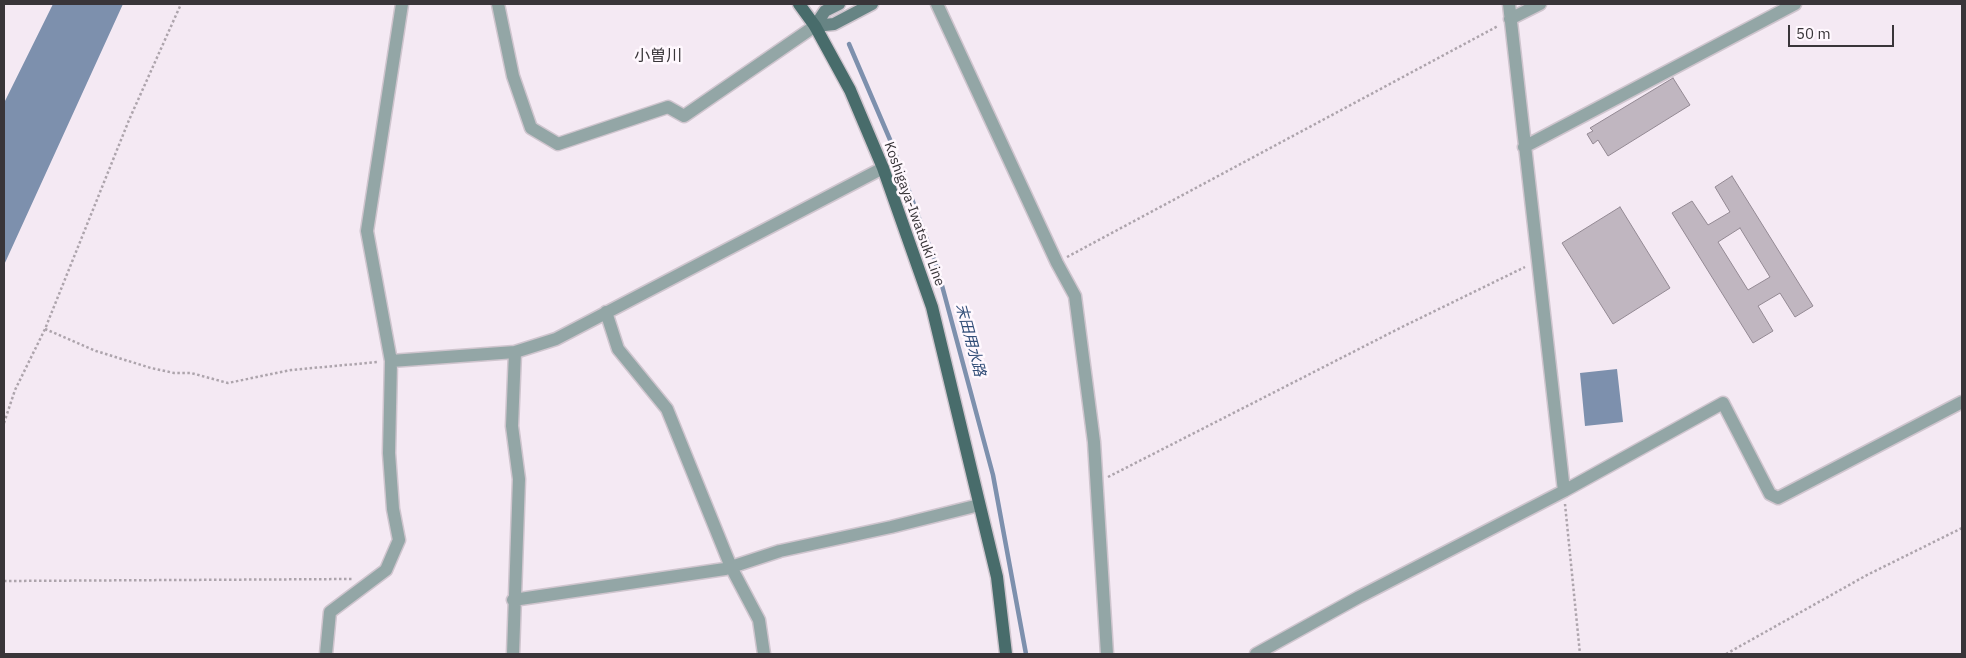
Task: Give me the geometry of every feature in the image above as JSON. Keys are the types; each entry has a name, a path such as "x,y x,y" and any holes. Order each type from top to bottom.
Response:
{"main road":[{"name":"Koshigaya-Iwatsuki Line","path":"799,4 815,26 850,90 883,168 932,307 996,577 1006,654"}],"street":[{"path":"326,654 330,612 377,579 386,570 399,540 393,509 389,453 391,361 367,231 402,4"},
{"path":"498,4 514,76 531,128 558,144 668,107 684,116 815,26 825,12 839,4"},
{"path":"815,26 834,24 872,4"},
{"path":"937,4 1057,263 1075,296 1094,442 1107,654"},
{"path":"1509,4 1564,491"},
{"path":"1510,19 1540,4"},
{"path":"1524,148 1795,4"},
{"path":"391,361 515,352 556,339 883,168"},
{"path":"606,312 618,349 667,409 731,566 759,620 764,654"},
{"path":"513,654 513,600 519,479 512,426 515,352"},
{"path":"1256,654 1368,592 1564,491 1724,403 1770,494 1778,498 1962,402"},
{"path":"513,600 731,566 780,551 891,527 979,505"}],"path":[{"path":"4,423 15,390 45,330 129,120 181,4"},
{"path":"1057,263 1510,19"},
{"path":"1097,483 1402,327 1538,261"},
{"path":"45,330 96,351 151,368 174,373 191,373 228,383 291,370 391,361"},
{"path":"1564,491 1580,654"},
{"path":"1726,654 1867,575 1962,528"},
{"path":"4,581 377,579"}],"water":[{"path":"53,4 123,4 4,265 4,103"},
{"path":"1617,369 1623,422 1585,426 1580,373"}],"building":[{"path":"1673,78 1690,105 1608,156 1598,140 1593,144 1587,134 1593,131 1590,128"},
{"path":"1732,176 1813,306 1795,317 1780,293 1758,306 1773,331 1753,343 1672,213 1692,201 1708,225 1730,212 1715,187","holes":["1740,228 1770,277 1748,290 1718,242"]},
{"path":"1620,207 1670,288 1613,324 1562,243"}],"waterway":[{"name":"末田用水路","path":"849,44 891,142 937,267 993,475 1026,654"}],"district":[{"name":"小曽川","path":"658,56"}]}
